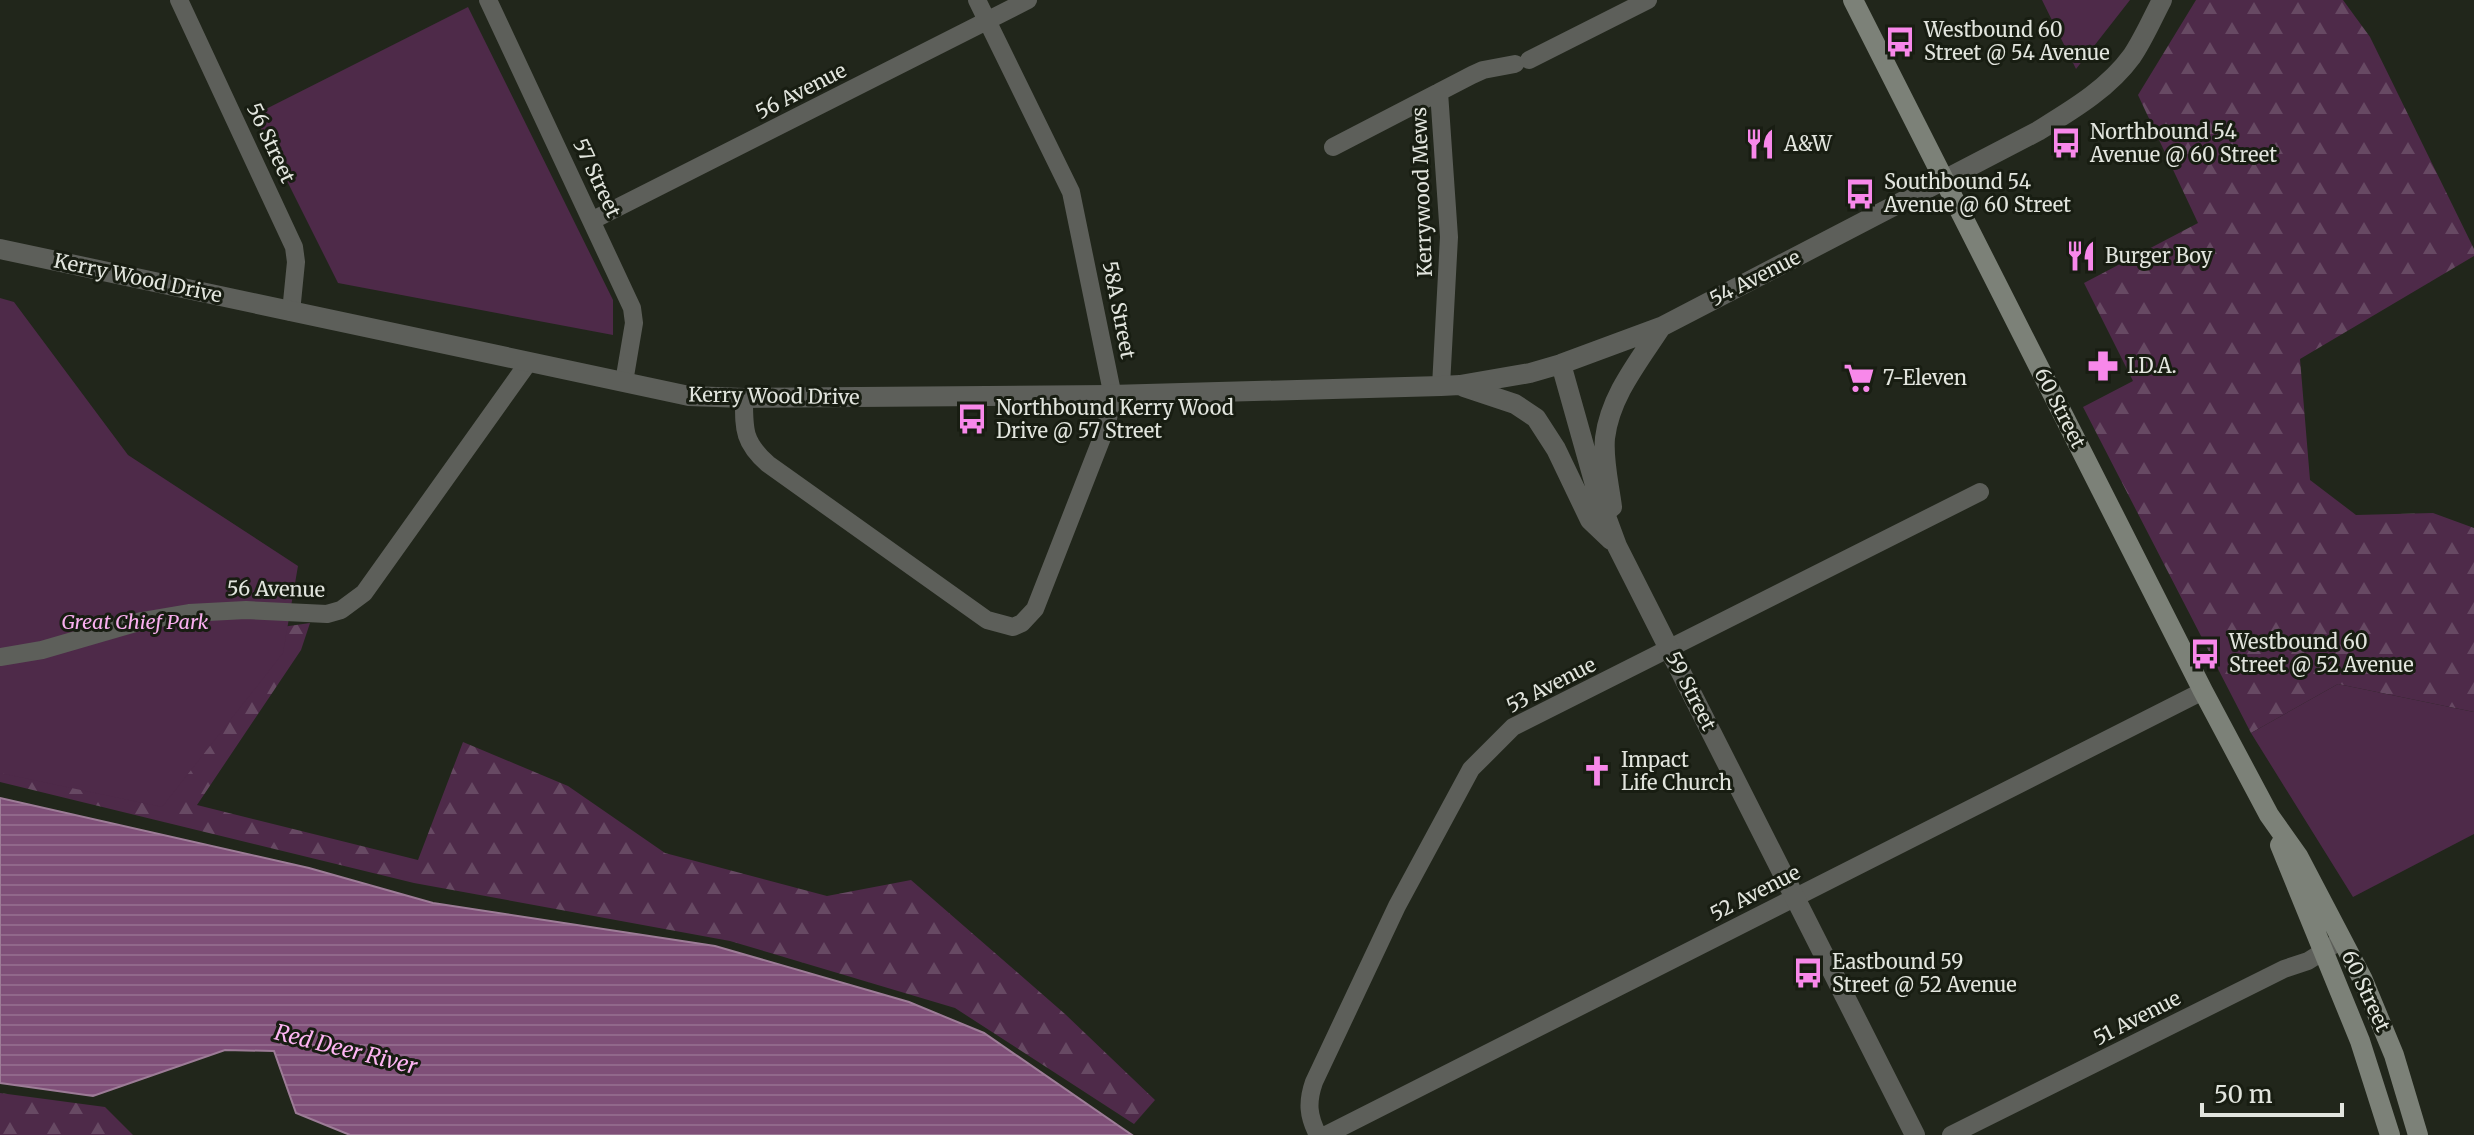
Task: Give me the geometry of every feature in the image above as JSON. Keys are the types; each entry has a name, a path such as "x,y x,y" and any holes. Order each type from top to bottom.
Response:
{"main road":[{"name":"60 Street","path":"1853,0 2203,691 2269,815 2298,856 2342,939 2394,1055 2418,1135"},
{"name":"60 Street","path":"2269,815 2371,1073 2390,1135"}],"street":[{"name":"56 Street","path":"179,0 294,247 296,262 291,312"},
{"name":"57 Street","path":"488,0 629,299 634,316 624,382"},
{"name":"58A Street","path":"744,398 744,428 748,440 768,464 976,613 997,624 1013,627 1030,616 1040,599 1105,430 1110,395 1071,192 977,0"},
{"name":"56 Avenue","path":"593,220 1028,0"},
{"name":"Kerrywood Mews","path":"1333,147 1483,70 1522,62 1648,0"},
{"name":"54 Avenue","path":"1561,364 1661,327 2038,131 2101,88 2120,70 2132,55 2162,0"},
{"name":"Kerrywood Mews","path":"1439,92 1449,237 1451,386"},
{"name":"Kerry Wood Drive","path":"0,249 689,396 1110,395 1451,386 1530,373 1561,364"},
{"path":"1617,546 1605,456 1610,416 1615,401 1661,327"},
{"name":"56 Avenue","path":"0,657 19,656 142,621 189,613 246,610 327,614 341,610 364,593 528,363"},
{"name":"59 Street","path":"1561,364 1600,504 1617,546 1915,1135"},
{"path":"1451,386 1515,404 1536,418 1556,449 1590,520 1617,546"},
{"name":"53 Avenue","path":"1318,1135 1308,1102 1314,1082 1397,906 1471,769 1513,727 1980,492"},
{"name":"52 Avenue","path":"1326,1135 2203,691"},
{"name":"51 Avenue","path":"1951,1135 2284,969 2308,961 2342,939"}],"green space":[{"path":"2042,0 2130,0 2076,69"},
{"path":"2196,0 2343,0 2370,37 2474,249 2474,256 2300,359 2310,480 2356,515 2433,513 2474,528 2474,712 2338,684 2251,733 2083,407 2133,381 2084,283 2198,223 2138,95"},
{"path":"468,7 613,300 613,335 338,283 254,115"},
{"name":"Great Chief Park","path":"0,298 14,302 128,455 298,566 283,653 162,807 0,773"},
{"path":"310,623 301,650 197,805 418,860 463,742 568,786 665,853 827,896 911,880 1065,1014 1155,1100 1134,1124 955,1008 730,941 414,883 0,782 0,674 133,648"},
{"path":"2338,684 2474,712 2474,834 2353,897 2251,733"},
{"path":"0,1093 105,1107 133,1135 0,1135"}],"water":[{"name":"Red Deer River","path":"0,798 309,868 433,903 715,946 909,1002 984,1033 1132,1135 350,1135 296,1113 274,1051 225,1050 93,1096 0,1083"}],"place":[{"name":"Westbound 60 Street @ 54 Avenue","path":"1900,42"},
{"name":"Northbound 54 Avenue @ 60 Street","path":"2066,143"},
{"name":"A&W","path":"1760,144"},
{"name":"Southbound 54 Avenue @ 60 Street","path":"1860,194"},
{"name":"Burger Boy","path":"2081,256"},
{"name":"I.D.A.","path":"2103,366"},
{"name":"7-Eleven","path":"1859,378"},
{"name":"Northbound Kerry Wood Drive @ 57 Street","path":"972,419"},
{"name":"Westbound 60 Street @ 52 Avenue","path":"2205,654"},
{"name":"Impact Life Church","path":"1597,771"},
{"name":"Eastbound 59 Street @ 52 Avenue","path":"1808,973"}]}
